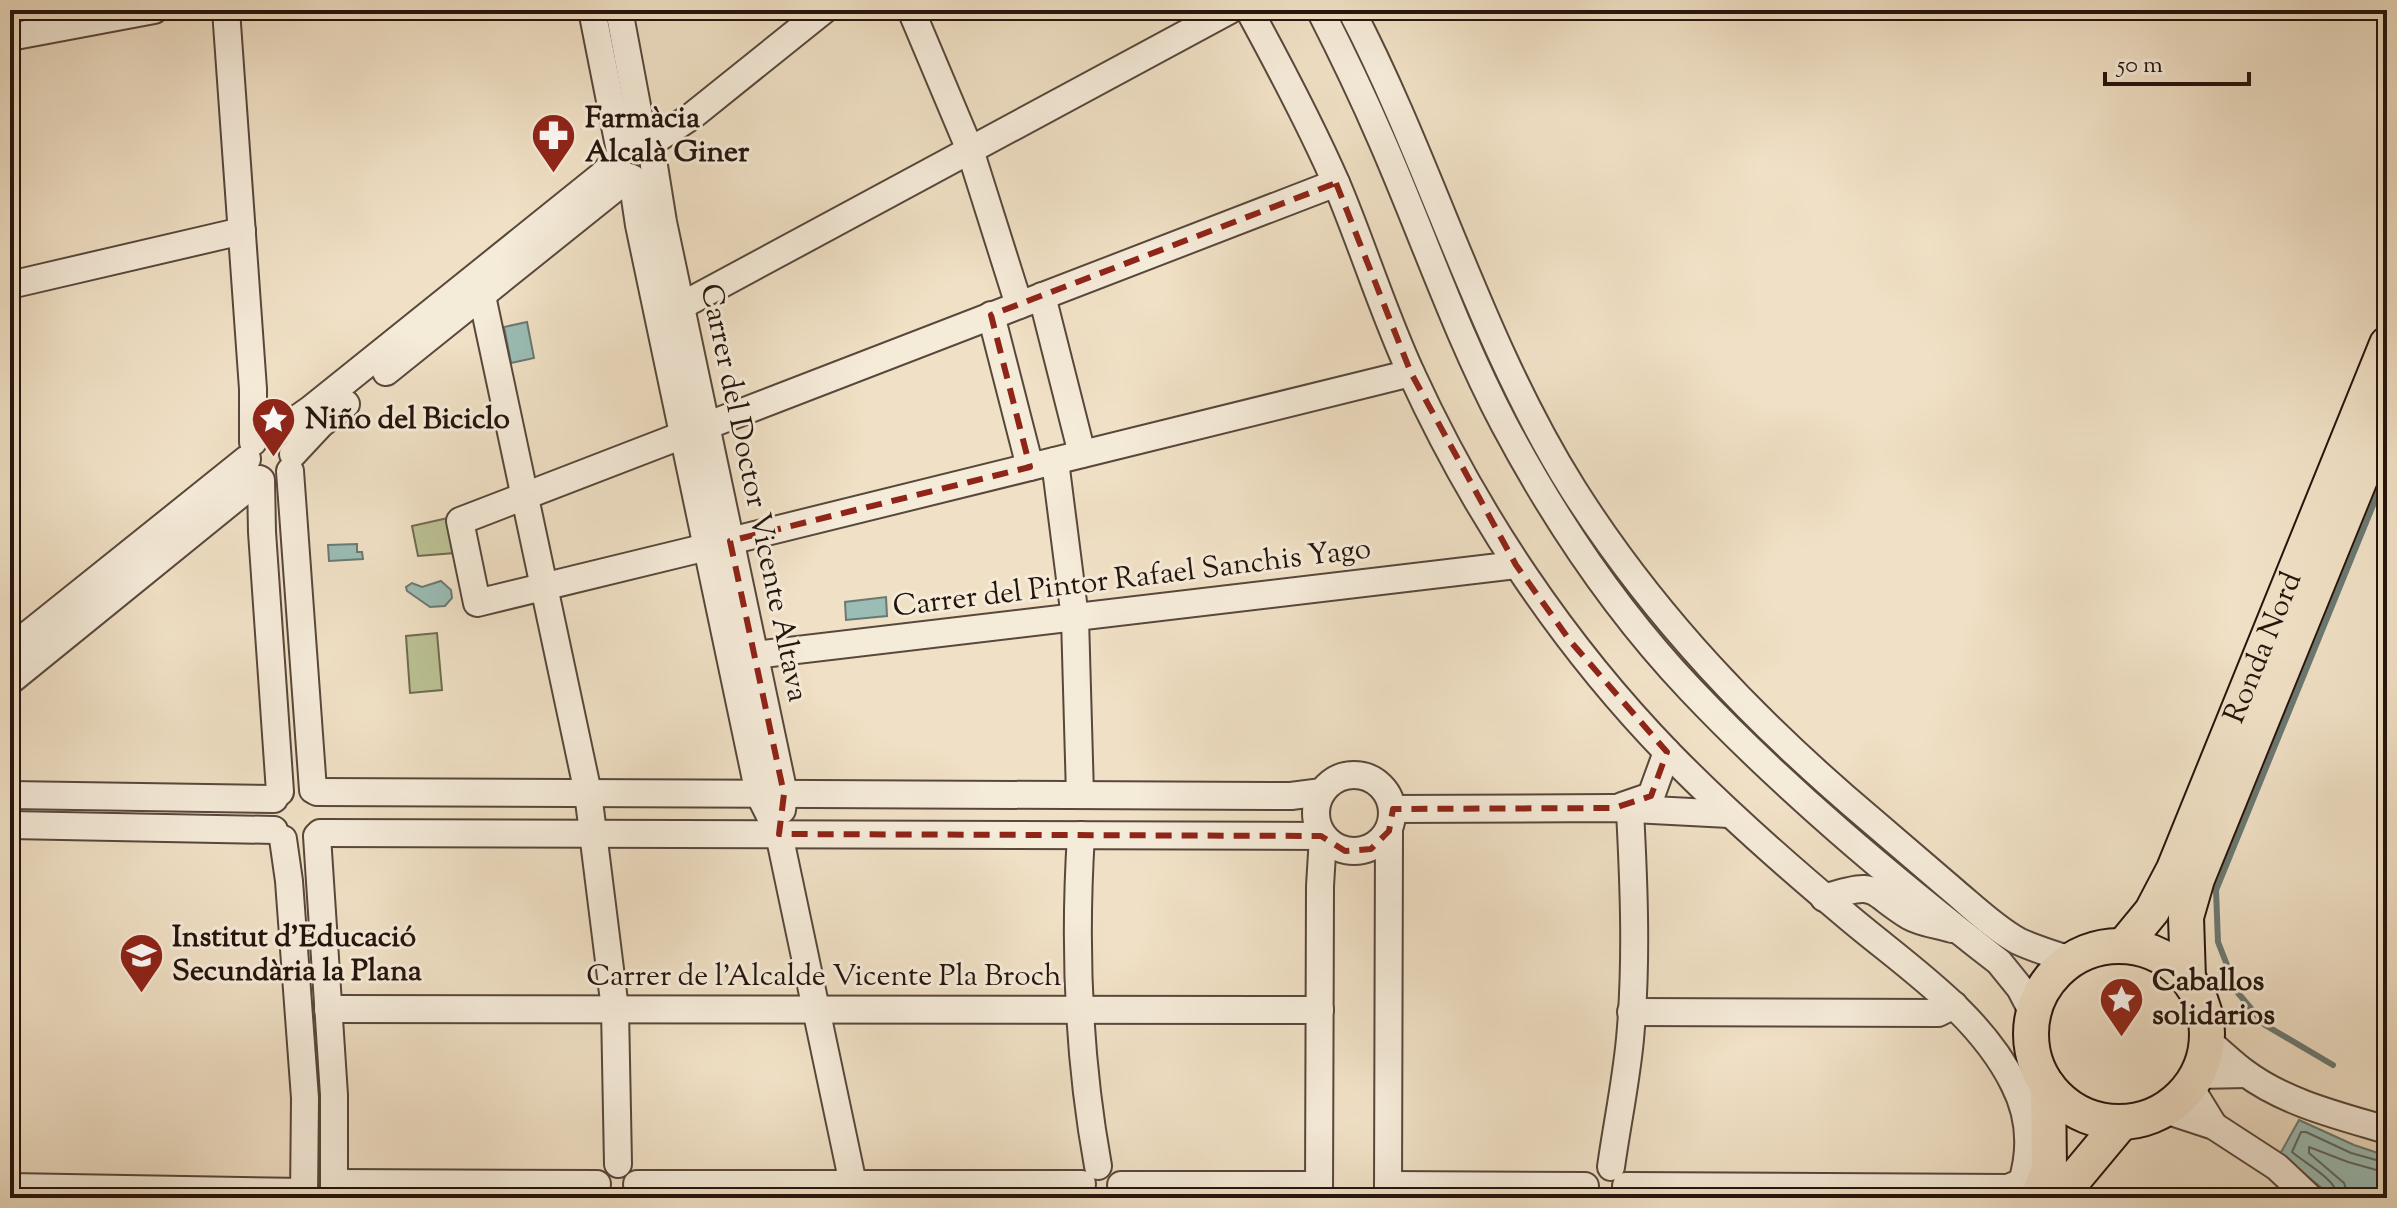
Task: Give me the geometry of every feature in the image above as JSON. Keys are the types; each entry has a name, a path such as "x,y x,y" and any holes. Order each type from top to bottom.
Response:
{"main road":[{"name":"Ronda Nord","path":"2124,945 2152,911 2174,869 2387,344"},
{"name":"Ronda Nord","path":"2188,979 2186,917 2197,879 2387,413"},
{"path":"2124,945 2160,955 2188,979 2203,1008 2207,1040 2194,1081 2165,1110 2120,1124 2083,1116 2048,1086 2031,1055 2032,1011 2047,980 2070,960 2124,945"},
{"path":"2023,1193 2049,1168 2048,1086"},
{"path":"2067,1198 2075,1178 2120,1124"}],"street":[{"path":"10,37 154,10"},
{"path":"10,1187 304,1195 305,1098 289,881 270,815 277,796 260,455 226,10"},
{"name":"Carrer del Doctor Vicente Altava","path":"592,10 629,100"},
{"name":"Carrer del Doctor Vicente Altava","path":"619,10 638,160 681,306 695,431"},
{"path":"260,455 277,481 321,424 604,198 638,160 824,10"},
{"path":"911,10 1031,301 1082,454"},
{"path":"681,306 1230,10"},
{"path":"10,795 277,796 296,786 315,791 1291,796 1322,792 1340,777 1363,776 1383,788 1391,820 1388,1192 1587,1192 1593,1170 1620,1184 2023,1193 2022,1182 2029,1160 2029,1129 2015,1085 1992,1047 1954,1005 1824,898 1729,814 1667,752 1571,642 1516,565 1449,449 1411,373 1336,183 1280,66 1249,10"},
{"path":"1320,10 1382,141 1466,346 1504,424 1549,502 1621,608 1690,689 1790,787 1999,962 2020,988 2032,1011"},
{"path":"1351,10 1407,129 1493,334 1531,411 1572,488 1645,592 1711,671 1810,768 1979,912 2017,940 2070,960"},
{"path":"629,100 662,118 692,116"},
{"path":"10,649 260,455 351,377 601,176 638,160"},
{"name":"Carrer del Doctor Vicente Altava","path":"638,160 637,212 695,431 854,1191"},
{"path":"1336,183 460,521 477,603 1411,373"},
{"path":"604,198 625,203 637,212"},
{"path":"10,285 242,231"},
{"path":"482,296 588,793 615,1009 618,1164"},
{"path":"991,315 1043,464 1075,618 1081,739 1080,795"},
{"path":"10,681 222,511 260,455 287,441 292,462 315,791 327,812 319,835 334,1095 334,1190 600,1191 605,1168 618,1164 632,1172 634,1191 854,1191 1089,1183 1114,1170 1118,1192 1319,1192 1320,886 1323,836 1316,814 1322,792"},
{"path":"222,511 246,511 262,519"},
{"name":"Carrer del Doctor Vicente Altava","path":"718,544 754,655 771,794"},
{"name":"Carrer del Pintor Rafael Sanchis Yago","path":"754,655 1516,565"},
{"path":"1620,1184 1630,1040 1643,1012 1632,805 1667,752"},
{"path":"1391,820 1632,805 1703,788"},
{"path":"1677,812 1703,788"},
{"path":"1632,805 1677,812 1729,814"},
{"path":"10,825 278,835 301,843 319,835 594,833 1323,836 1345,851 1371,849 1391,820"},
{"path":"1081,835 1077,904 1078,1010 1089,1183"},
{"path":"1824,898 1854,888 1875,889 1912,918 1960,932"},
{"path":"1643,1012 1938,1013 1954,1005"},
{"name":"Carrer de l'Alcalde Vicente Pla Broch","path":"328,1009 1320,1010"},
{"path":"2207,1040 2246,1074 2329,1113 2387,1130"},
{"path":"2214,1126 2194,1081 2246,1074"},
{"path":"2165,1110 2214,1126 2277,1167 2310,1198"}],"highlighted area":[{"path":"1336,183 1411,373 1516,565 1571,642 1667,752 1651,796 1614,808 1393,809 1389,831 1371,849 1345,851 1321,836 779,834 784,794 730,541 1030,467 991,315"}],"green space":[{"path":"448,518 455,553 418,556 412,526"},
{"path":"437,633 442,690 410,693 406,636"}],"water":[{"path":"527,322 534,358 511,363 504,327"},
{"path":"357,544 357,552 362,552 363,559 329,561 328,545"},
{"path":"441,581 451,590 452,598 445,606 430,607 407,591 406,587 412,583 422,587"},
{"path":"886,597 887,616 846,620 845,602"},
{"path":"2299,1120 2387,1156 2387,1198 2334,1198 2280,1154"}],"waterway":[{"path":"2333,1065 2265,1025 2238,993 2218,942 2216,890 2387,471"}],"place":[{"name":"Farmàcia Alcalà Giner","path":"554,175"},
{"name":"Niño del Biciclo","path":"274,459"},
{"name":"Institut d'Educació Secundària la Plana","path":"141,994"},
{"name":"Caballos solidarios","path":"2121,1038"}]}
